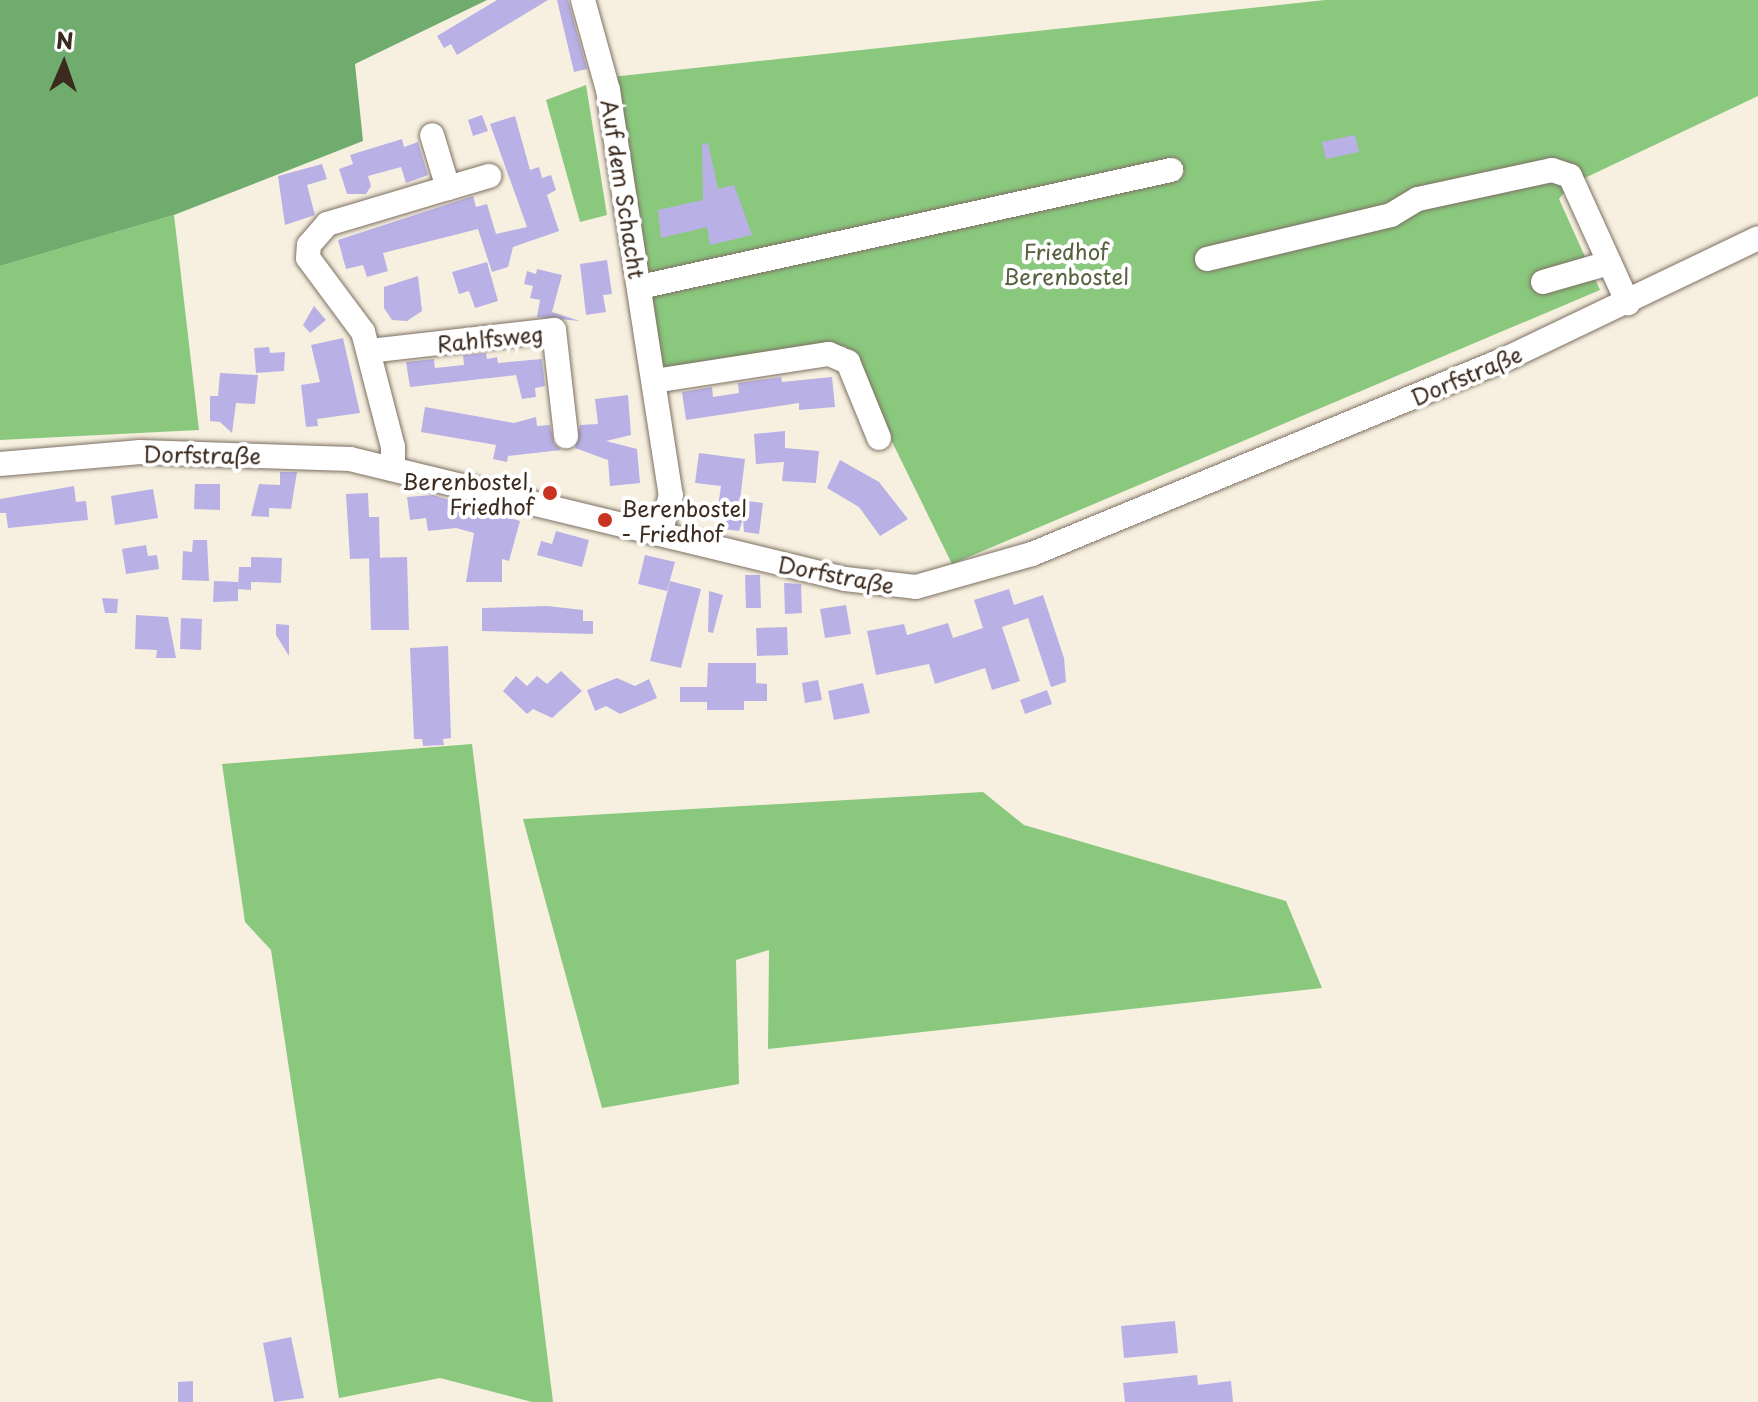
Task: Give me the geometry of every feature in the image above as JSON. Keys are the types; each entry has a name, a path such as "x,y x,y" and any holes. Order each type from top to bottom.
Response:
{"street":[{"name":"Auf dem Schacht","path":"583,0 608,90 671,495 660,533"},
{"path":"432,135 448,188"},
{"path":"640,287 1171,170"},
{"path":"1207,259 1391,215 1418,199 1552,170 1570,176 1628,303"},
{"path":"393,468 363,332 308,258 309,245 327,224 489,176"},
{"name":"Dorfstraße","path":"0,464 174,452 317,456 393,468 886,587 946,582 1061,542 1510,357 1758,238"},
{"path":"1543,282 1609,263"},
{"name":"Rahlfsweg","path":"369,351 554,330 566,436"},
{"path":"654,381 829,354 848,362 879,438"}],"green space":[{"path":"0,0 487,0 355,64 363,141 174,215 0,266"},
{"name":"Friedhof Berenbostel","path":"1325,0 1758,0 1758,96 1570,185 1559,199 1600,290 952,564 845,346 654,381 602,78"},
{"path":"586,85 607,215 580,222 546,100"},
{"path":"174,215 199,430 0,440 0,266"},
{"path":"472,744 553,1402 532,1402 440,1378 339,1398 271,950 245,922 222,764"},
{"path":"983,792 1024,825 1286,901 1322,988 768,1049 769,950 736,960 739,1084 602,1108 523,819"}],"building":[{"path":"497,0 548,0 457,55 451,44 444,48 437,36"},
{"path":"557,0 568,0 587,69 574,72"},
{"path":"482,115 488,131 473,136 468,120"},
{"path":"515,116 530,170 539,167 542,178 551,175 556,190 547,195 559,231 513,247 508,267 492,272 478,229 383,253 388,271 367,277 363,265 346,269 338,240 473,196 476,207 487,204 496,234 527,227 490,124"},
{"path":"1355,135 1359,152 1326,159 1322,142"},
{"path":"402,139 404,147 418,142 428,175 406,183 401,167 368,176 371,186 366,194 347,194 339,169 353,164 350,155"},
{"path":"708,143 718,189 734,185 752,235 710,245 707,227 661,238 658,210 703,200 702,144"},
{"path":"322,164 327,179 307,185 315,215 285,225 278,176"},
{"path":"607,260 612,294 603,295 606,312 586,315 580,264"},
{"path":"487,262 498,301 475,308 469,291 459,294 452,272"},
{"path":"537,269 562,275 552,312 580,321 537,317 540,300 530,298 533,286 524,284 527,271 536,274"},
{"path":"418,276 422,311 407,321 392,320 384,308 384,287"},
{"path":"314,306 326,320 310,333 303,325"},
{"path":"343,338 360,413 317,419 318,426 306,427 301,385 320,382 311,345"},
{"path":"269,347 270,353 285,352 284,371 256,373 254,348"},
{"path":"486,353 487,359 497,357 498,363 542,359 545,386 535,388 536,397 522,399 516,375 410,387 406,362 434,359 435,368 464,365 463,355"},
{"path":"220,373 258,375 255,404 236,403 232,433 220,422 210,421 210,396 218,396"},
{"path":"781,377 782,382 832,377 835,407 799,410 799,403 686,420 682,392 712,387 713,397 739,393 738,383"},
{"path":"628,395 631,435 606,441 637,449 640,483 610,486 608,460 575,448 580,425 598,424 595,399"},
{"path":"425,407 514,423 536,417 537,426 550,425 554,444 561,450 508,456 507,462 493,459 496,445 421,432"},
{"path":"785,431 785,448 819,451 816,483 782,481 784,462 756,464 754,434"},
{"path":"699,453 745,459 740,500 763,503 759,534 744,532 743,519 739,531 715,528 721,486 695,483"},
{"path":"840,460 879,482 908,519 880,536 859,507 827,488"},
{"path":"280,472 297,472 291,509 269,508 269,517 251,516 259,484 280,485"},
{"path":"195,484 220,484 220,510 194,509"},
{"path":"74,486 76,502 86,501 88,520 8,528 6,513 0,513 0,499"},
{"path":"153,489 158,518 115,525 111,496"},
{"path":"368,493 369,517 379,517 380,558 350,559 346,494"},
{"path":"433,495 520,521 509,561 502,559 502,582 466,582 474,533 456,528 428,531 426,518 410,520 407,497"},
{"path":"556,531 589,540 582,567 537,555 541,541 552,544"},
{"path":"193,540 207,540 209,581 182,580 183,551 192,552"},
{"path":"146,545 148,556 157,555 159,569 126,574 122,549"},
{"path":"645,555 675,562 667,591 638,584"},
{"path":"251,557 282,558 281,583 251,582 251,590 238,589 239,567 251,567"},
{"path":"407,557 409,630 371,630 369,558"},
{"path":"745,575 760,575 761,608 746,608"},
{"path":"214,581 238,582 238,601 213,602"},
{"path":"670,581 701,589 681,668 650,661"},
{"path":"784,583 801,584 802,613 785,614"},
{"path":"1009,589 1014,605 1043,595 1064,658 1066,682 1051,687 1028,618 1002,627 1020,681 992,690 985,668 935,684 929,664 876,675 867,631 904,624 907,635 948,623 953,638 983,628 974,600"},
{"path":"709,591 723,595 713,633 708,632"},
{"path":"102,598 118,599 117,613 105,613"},
{"path":"846,605 851,634 825,638 820,609"},
{"path":"547,606 583,610 583,621 593,621 593,634 482,631 482,608"},
{"path":"136,615 168,617 176,658 156,658 157,650 135,649"},
{"path":"181,618 202,619 201,650 180,649"},
{"path":"276,624 289,625 289,656 276,635"},
{"path":"787,627 788,655 757,656 756,628"},
{"path":"448,646 451,738 443,739 444,745 423,746 422,739 414,739 410,648"},
{"path":"708,663 756,663 756,683 767,684 767,701 744,701 744,710 707,710 707,702 680,702 680,687 707,687"},
{"path":"561,671 582,691 552,718 533,709 527,714 503,691 516,676 527,686 537,676 547,684"},
{"path":"617,678 635,686 649,679 657,698 620,714 606,706 595,711 587,690"},
{"path":"818,680 822,700 805,703 802,683"},
{"path":"863,683 870,713 834,720 828,691"},
{"path":"1047,690 1052,704 1025,714 1020,700"},
{"path":"1175,1321 1178,1353 1124,1358 1121,1326"},
{"path":"291,1337 304,1398 274,1402 263,1343"},
{"path":"1197,1375 1198,1385 1231,1381 1233,1402 1125,1402 1123,1383"},
{"path":"193,1381 193,1402 178,1402 178,1382"}],"place":[{"name":"Berenbostel, Friedhof","path":"550,493"},
{"name":"Berenbostel - Friedhof","path":"605,520"}]}
